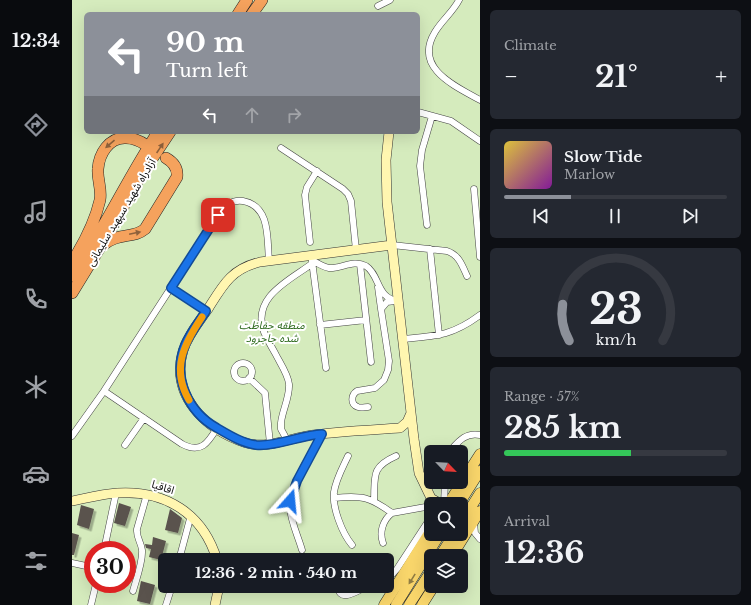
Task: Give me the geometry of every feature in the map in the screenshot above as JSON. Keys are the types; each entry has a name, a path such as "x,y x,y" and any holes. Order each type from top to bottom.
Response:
{"highway":[{"path":"239,12 247,0"},
{"path":"253,12 262,0"},
{"name":"آزادراه شهید سپهبد سلیمانی","path":"72,276 84,258 138,162 157,134"},
{"name":"آزادراه شهید سپهبد سلیمانی","path":"72,293 100,248 138,180 169,134"},
{"path":"72,262 95,216 100,196 98,169 99,161 104,150 113,141 120,138 132,138 146,145"},
{"path":"100,248 114,238 138,234 145,229 177,177 175,166 166,158"}],"main road":[{"path":"389,134 386,160 386,190 396,301 419,473 429,497"},
{"path":"392,245 356,250 312,259 269,261 248,265 230,276 185,345 181,363 181,378 185,393 194,409 206,421 246,443 261,445 309,435 400,428 407,432 414,440"},
{"path":"400,428 407,422 411,413"},
{"path":"452,497 480,454"},
{"path":"463,497 480,471"},
{"name":"اقاقیا","path":"72,501 116,493 147,494 177,505 191,515 203,530 215,553"},
{"path":"468,512 480,493"},
{"path":"468,526 478,515"},
{"path":"384,605 424,541"},
{"path":"396,605 436,541"},
{"path":"447,549 455,541"},
{"path":"410,605 424,582"},
{"path":"215,605 217,593"},
{"path":"422,605 430,593"}],"street":[{"path":"378,6 390,0"},
{"path":"459,0 453,10 434,33 429,47 429,57 433,66 442,78 480,100"},
{"path":"420,113 452,121 480,141"},
{"path":"427,225 420,166 422,150 432,116"},
{"path":"281,148 344,189 350,197 356,250"},
{"path":"310,242 306,191 316,171"},
{"path":"474,189 480,257"},
{"path":"72,436 104,391 218,215 227,205 234,201 243,201 251,204 263,214 266,223 269,261"},
{"path":"392,245 447,251 456,256 462,263 467,276"},
{"path":"430,249 439,335"},
{"path":"312,259 320,265 330,268 350,264 360,264 366,266 370,270 384,294 396,301"},
{"path":"312,259 326,368"},
{"path":"287,440 281,429 281,423 289,384 287,376 264,332 262,313 266,301 272,292 312,259"},
{"path":"360,264 371,362"},
{"path":"368,407 361,408 356,406 352,397 357,391 375,388 386,377 389,361 377,284"},
{"path":"171,288 206,311"},
{"path":"381,309 387,302 396,301"},
{"path":"402,339 439,335 462,327 480,314"},
{"path":"320,325 366,320"},
{"path":"249,378 264,391 266,396 270,444"},
{"path":"104,391 182,444 192,447 201,446 207,443 217,428"},
{"path":"125,445 144,418"},
{"path":"302,550 291,514 290,501 297,481 322,434"},
{"path":"456,445 466,436 474,434 480,435"},
{"path":"348,456 336,485 334,498 342,529 346,538 352,545"},
{"path":"374,500 375,478 378,468 385,461 396,456"},
{"path":"106,541 116,493"},
{"path":"136,579 142,555 137,528 147,494"},
{"path":"334,498 365,498 374,500 392,513"},
{"path":"383,543 382,529 386,520 392,513 424,505"},
{"path":"181,553 191,515"},
{"path":"478,515 474,526 474,533 480,540"},
{"path":"394,572 424,528"},
{"path":"468,538 480,540"},
{"path":"72,562 84,565"},
{"path":"91,605 94,593"},
{"path":"166,605 170,593"},
{"path":"340,593 345,596 351,593"}],"green space":[{"name":"منطقه حفاظت شده جاجرود","path":"72,0 480,0 480,605 72,605"}],"building":[{"path":"119,503 131,507 125,526 114,523"},
{"path":"81,505 94,509 89,529 77,525"},
{"path":"170,509 182,518 178,533 165,530"},
{"path":"72,533 79,535 74,555 72,555"},
{"path":"153,537 166,541 163,553 158,553 158,559 149,557 151,549 146,548 145,544 152,545"},
{"path":"141,581 155,585 150,604 137,601"}],"slow traffic":[{"path":"189,400 183,389 181,378 182,356 185,345 202,317"}],"route":[{"path":"218,215 171,288 206,311 192,332 183,351 181,363 182,384 194,409 202,419 241,441 261,445 309,435 322,434 294,487 290,501"}]}
